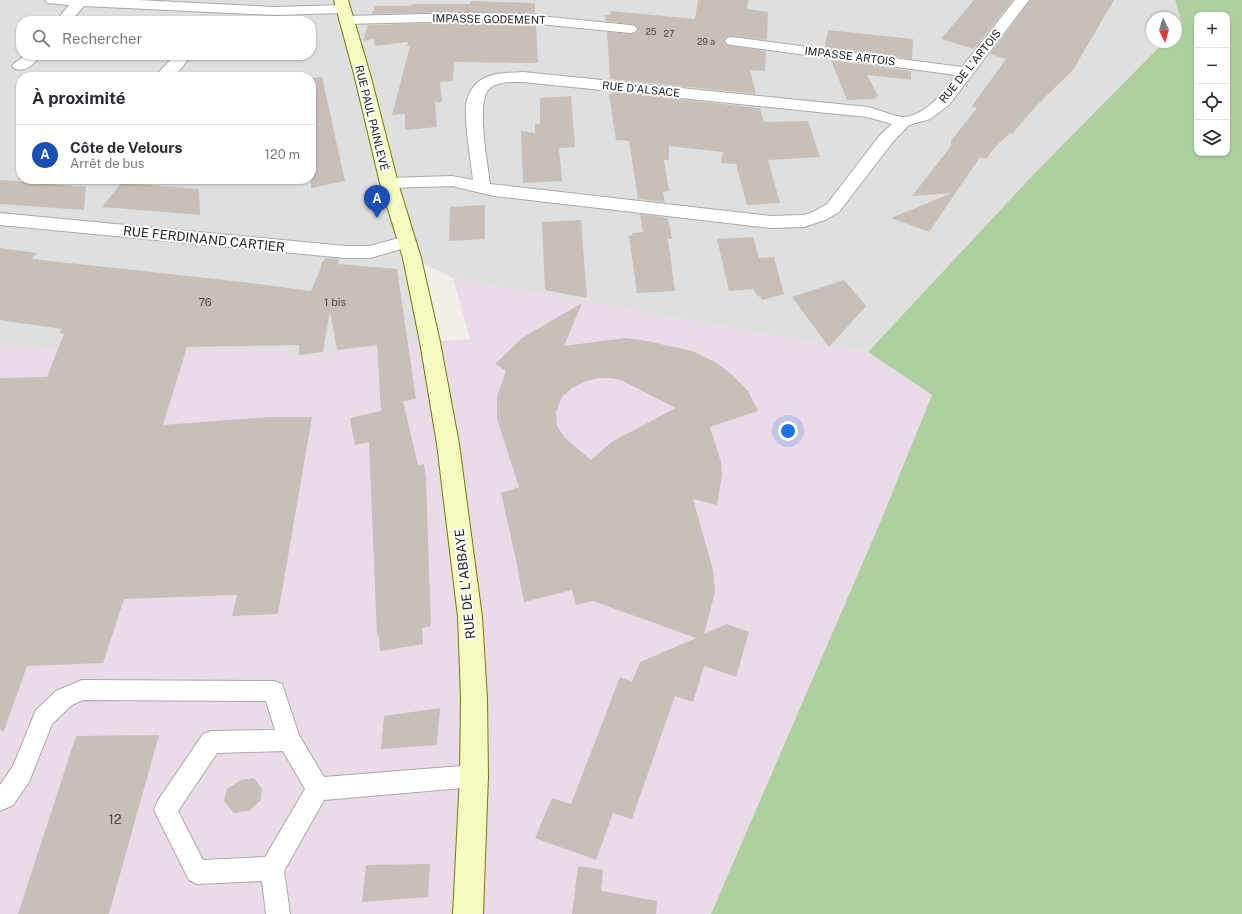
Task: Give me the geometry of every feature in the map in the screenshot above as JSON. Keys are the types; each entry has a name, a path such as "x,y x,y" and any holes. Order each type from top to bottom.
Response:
{"street":[{"name":"IMPASSE GODEMENT","path":"52,0 274,11 344,10 467,17 519,18 596,24 630,29"},
{"name":"RUE DE L'ARTOIS","path":"482,187 494,190 771,222 789,223 809,220 824,215 833,208 886,138 903,122 924,116 935,110 944,102 1022,0"},
{"path":"67,16 80,2"},
{"path":"210,16 216,8"},
{"name":"RUE PAUL PAINLEVÉ","path":"344,10 389,184 409,250"},
{"name":"IMPASSE ARTOIS","path":"732,41 967,72"},
{"path":"20,66 29,60"},
{"path":"168,72 178,60"},
{"name":"RUE D'ALSACE","path":"482,187 474,114 475,100 479,91 484,85 502,78 522,77 868,112 903,122"},
{"path":"389,184 452,180 482,187"},
{"name":"RUE FERDINAND CARTIER","path":"0,219 345,252 409,250"},
{"name":"RUE DE L'ABBAYE","path":"409,250 430,342 448,444 470,617 474,699 474,776 468,914"}],"lane":[{"path":"0,800 5,797 21,774 44,717 64,698 82,690 274,691 289,740 318,788"},
{"path":"272,869 196,872 165,810 211,742 289,740"},
{"path":"318,788 474,776"},
{"path":"278,914 272,869 318,788"}],"shaded area":[{"path":"0,0 1175,0 1179,12 1146,12 1146,48 1158,48 1030,178 868,352 453,278 412,258 430,342 289,358 288,349 101,353 0,344"},
{"path":"453,278 868,352 932,395 879,525 711,914 0,914 0,344 101,353 288,349 289,358 470,339"}],"green space":[{"path":"1175,0 1242,0 1242,914 711,914 879,525 932,395 868,352 1030,178 1158,48 1182,48 1182,12 1179,12"}],"building":[{"path":"698,0 748,0 747,9 768,12 767,40 732,36 727,37 724,40 727,45 766,51 765,71 750,70 756,94 610,79 607,32 630,34 636,33 638,28 635,25 606,21 605,15 610,15 611,11 695,19"},
{"path":"974,0 1013,0 974,49 941,39"},
{"path":"1030,0 1114,0 1073,70 1036,106 1012,134 1010,133 995,147 986,159 980,157 929,232 891,218 952,193 912,196 951,146 951,141 977,108 972,106 1006,59 990,54"},
{"path":"471,1 535,3 535,14 467,12 372,14 375,6 411,6 412,4 470,4"},
{"path":"467,22 536,25 538,63 454,62 453,81 440,82 442,102 435,102 437,127 405,130 405,114 392,115 410,46 407,46 408,42 375,46 374,39 363,41 368,25"},
{"path":"828,30 913,39 912,59 826,48 825,45"},
{"path":"831,60 911,71 911,80 867,75 878,96 875,97 876,99 847,100"},
{"path":"322,77 345,181 311,188 311,184 316,184 316,78"},
{"path":"611,92 760,108 764,122 808,121 820,157 768,160 780,203 747,205 736,164 721,163 723,152 669,146 669,160 664,160 669,191 663,192 665,202 638,199 629,141 616,140 609,94 611,94"},
{"path":"571,96 575,147 559,148 562,181 523,183 521,131 535,133 535,124 540,124 540,98"},
{"path":"0,180 16,181 16,184 49,184 86,187 84,210 0,204"},
{"path":"120,184 199,189 200,215 102,207"},
{"path":"485,205 485,239 449,241 450,207"},
{"path":"640,214 668,218 672,239 668,239 675,291 637,293 629,236 633,235 632,233 643,232"},
{"path":"581,220 587,298 545,290 542,222"},
{"path":"753,237 759,258 774,257 784,294 762,300 753,289 729,291 717,239"},
{"path":"0,248 37,253 32,259 311,291 321,267 321,262 323,262 325,258 339,259 338,264 397,269 416,399 403,401 418,465 424,464 426,479 431,626 422,628 423,644 380,651 379,635 377,636 369,442 355,445 350,418 381,411 377,345 337,350 330,311 323,352 299,355 299,345 187,347 163,425 271,417 312,417 278,614 232,616 237,595 124,599 103,663 27,666 4,731 0,730 0,378 47,377 64,334 59,333 62,329 0,320"},
{"path":"844,280 866,306 829,347 792,297"},
{"path":"582,303 564,346 625,338 642,340 692,351 715,362 730,373 748,391 758,411 710,427 721,462 722,475 717,505 693,499 713,570 715,592 704,634 727,624 749,632 736,677 704,666 693,702 675,696 632,819 613,813 596,860 535,838 552,798 571,804 620,677 632,682 640,662 696,638 593,601 576,605 572,590 524,602 501,493 519,487 497,419 497,396 506,371 495,364 522,338","holes":["598,378 621,380 676,408 613,441 591,460 565,438 557,426 556,412 562,397 572,388 586,381"]},
{"path":"440,708 437,745 381,749 384,716"},
{"path":"159,735 109,914 18,914 76,736"},
{"path":"254,778 262,789 261,800 249,811 234,813 224,801 227,789 241,780"},
{"path":"430,864 428,897 362,902 366,865"},
{"path":"578,866 603,870 601,891 657,901 656,914 572,914"}],"place":[{"name":"Côte de Velours","path":"377,218"}]}
